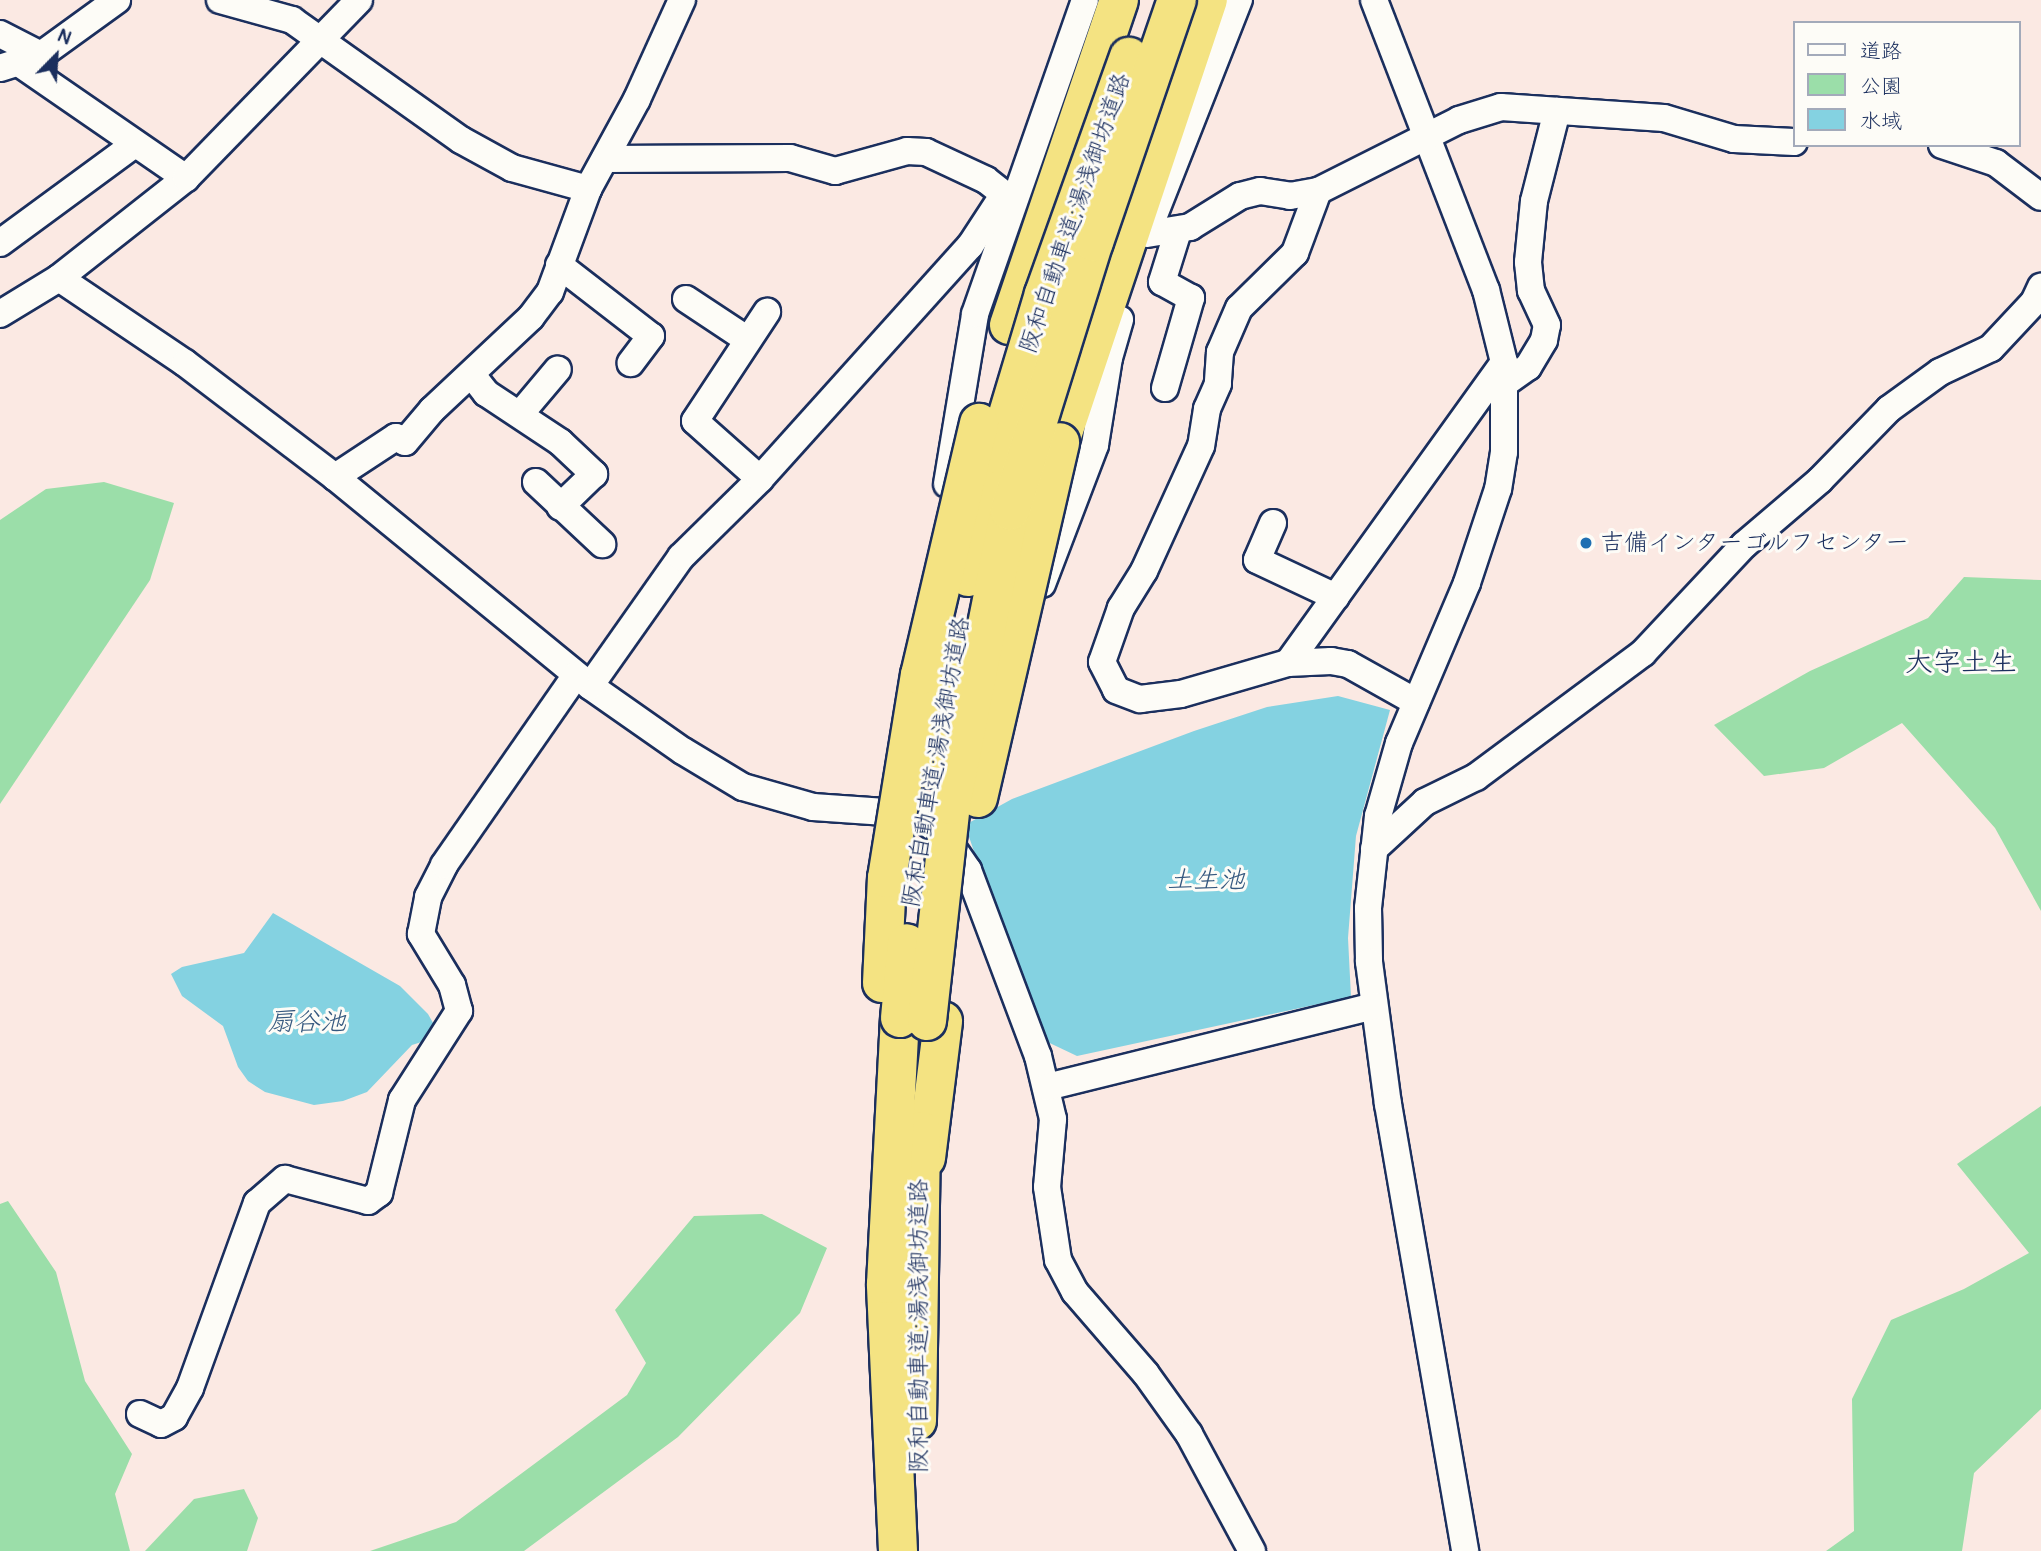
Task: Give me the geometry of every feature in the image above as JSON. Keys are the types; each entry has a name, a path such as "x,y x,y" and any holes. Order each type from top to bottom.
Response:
{"highway":[{"path":"913,1019 887,878 920,675 963,477 1009,325 1119,0"},
{"name":"阪和自動車道;湯浅御坊道路","path":"923,1551 917,1448 913,1019 917,853 941,708 996,454 1044,294 1148,0"},
{"name":"阪和自動車道;湯浅御坊道路","path":"898,1551 886,1284 913,1019 951,805 1010,511 1085,267 1177,0"},
{"path":"913,1019 979,792 1060,442 1208,0"}],"street":[{"path":"220,0 282,15 461,140 512,168 588,189"},
{"path":"0,314 59,278 186,178 359,0"},
{"path":"335,477 396,437 405,442 531,317 550,292 588,189 682,0"},
{"path":"881,808 892,741 951,466 975,314 1008,198 1085,0"},
{"path":"892,741 1000,742 1035,603 1096,445 1109,358 1147,234 1239,0"},
{"path":"1374,0 1486,290 1505,372 1504,452 1489,524 1416,702 1387,782 1374,849 1368,908 1374,1006 1465,1551"},
{"path":"20,62 110,2"},
{"path":"0,34 20,62 186,178"},
{"path":"1147,234 1178,230 1240,196 1260,191 1290,196 1318,191 1425,136 1501,107 1664,118 1734,139 1792,142"},
{"path":"1288,663 1505,372 1528,367 1547,325 1531,291 1528,262 1534,201 1557,111"},
{"path":"0,243 135,144"},
{"path":"1948,147 1996,163 2041,197"},
{"path":"605,159 790,158 835,171 907,151 926,152 986,180 1008,198"},
{"path":"1318,191 1295,253 1239,308 1220,352 1217,384 1207,409 1201,446 1144,571 1121,608 1102,662 1116,690 1140,699 1181,694 1288,663 1348,664 1416,702"},
{"path":"140,1414 161,1424 174,1417 190,1388 257,1203 285,1179 368,1201 379,1193 402,1100 459,1011 452,985 421,934 428,897 444,865 681,557 760,479 970,246 1008,198"},
{"path":"1166,388 1191,298 1162,282 1178,230"},
{"path":"559,265 651,336 631,363"},
{"path":"59,278 186,363 335,477 583,681 743,787 813,807 881,808 922,819 943,834 968,870 1047,1087 1053,1119 1049,1219 1058,1259 1075,1292 1146,1374 1189,1434 1252,1551"},
{"path":"1374,849 1425,802 1476,777 1643,653 1744,545 1821,480 1889,409 1940,372 1991,348 2035,302 2041,287"},
{"path":"686,299 748,340"},
{"path":"760,479 695,421 767,312"},
{"path":"521,413 558,369"},
{"path":"472,374 486,393 521,413 594,474 560,507"},
{"path":"536,482 602,544"},
{"path":"1273,523 1257,560 1336,597"},
{"path":"1047,1087 1374,1006"}],"green space":[{"path":"104,482 174,503 150,580 0,804 0,520 46,489"},
{"path":"1964,577 2041,580 2041,911 1995,828 1902,723 1824,768 1764,776 1714,725 1810,671 1928,618"},
{"path":"2041,1106 2041,1409 1974,1473 1962,1551 1826,1551 1854,1531 1852,1399 1891,1320 1964,1289 2029,1253 1957,1164"},
{"path":"8,1201 56,1272 85,1381 132,1454 115,1494 130,1551 0,1551 0,1204"},
{"path":"762,1214 827,1248 800,1313 678,1437 524,1551 370,1551 456,1522 627,1395 646,1363 615,1310 694,1216"},
{"path":"244,1489 258,1518 247,1551 145,1551 194,1499"}],"water":[{"name":"土生池","path":"1338,696 1390,710 1356,836 1348,938 1351,997 1077,1056 1037,1037 965,825 1012,799 1194,731 1267,707"},
{"name":"扇谷池","path":"273,913 400,986 428,1014 437,1030 434,1038 412,1045 367,1092 343,1101 314,1105 265,1092 248,1081 238,1067 223,1026 182,996 171,974 182,967 244,953"}],"place":[{"name":"吉備インターゴルフセンター","path":"1586,543"}],"district":[{"name":"大字土生","path":"1961,663"}]}
